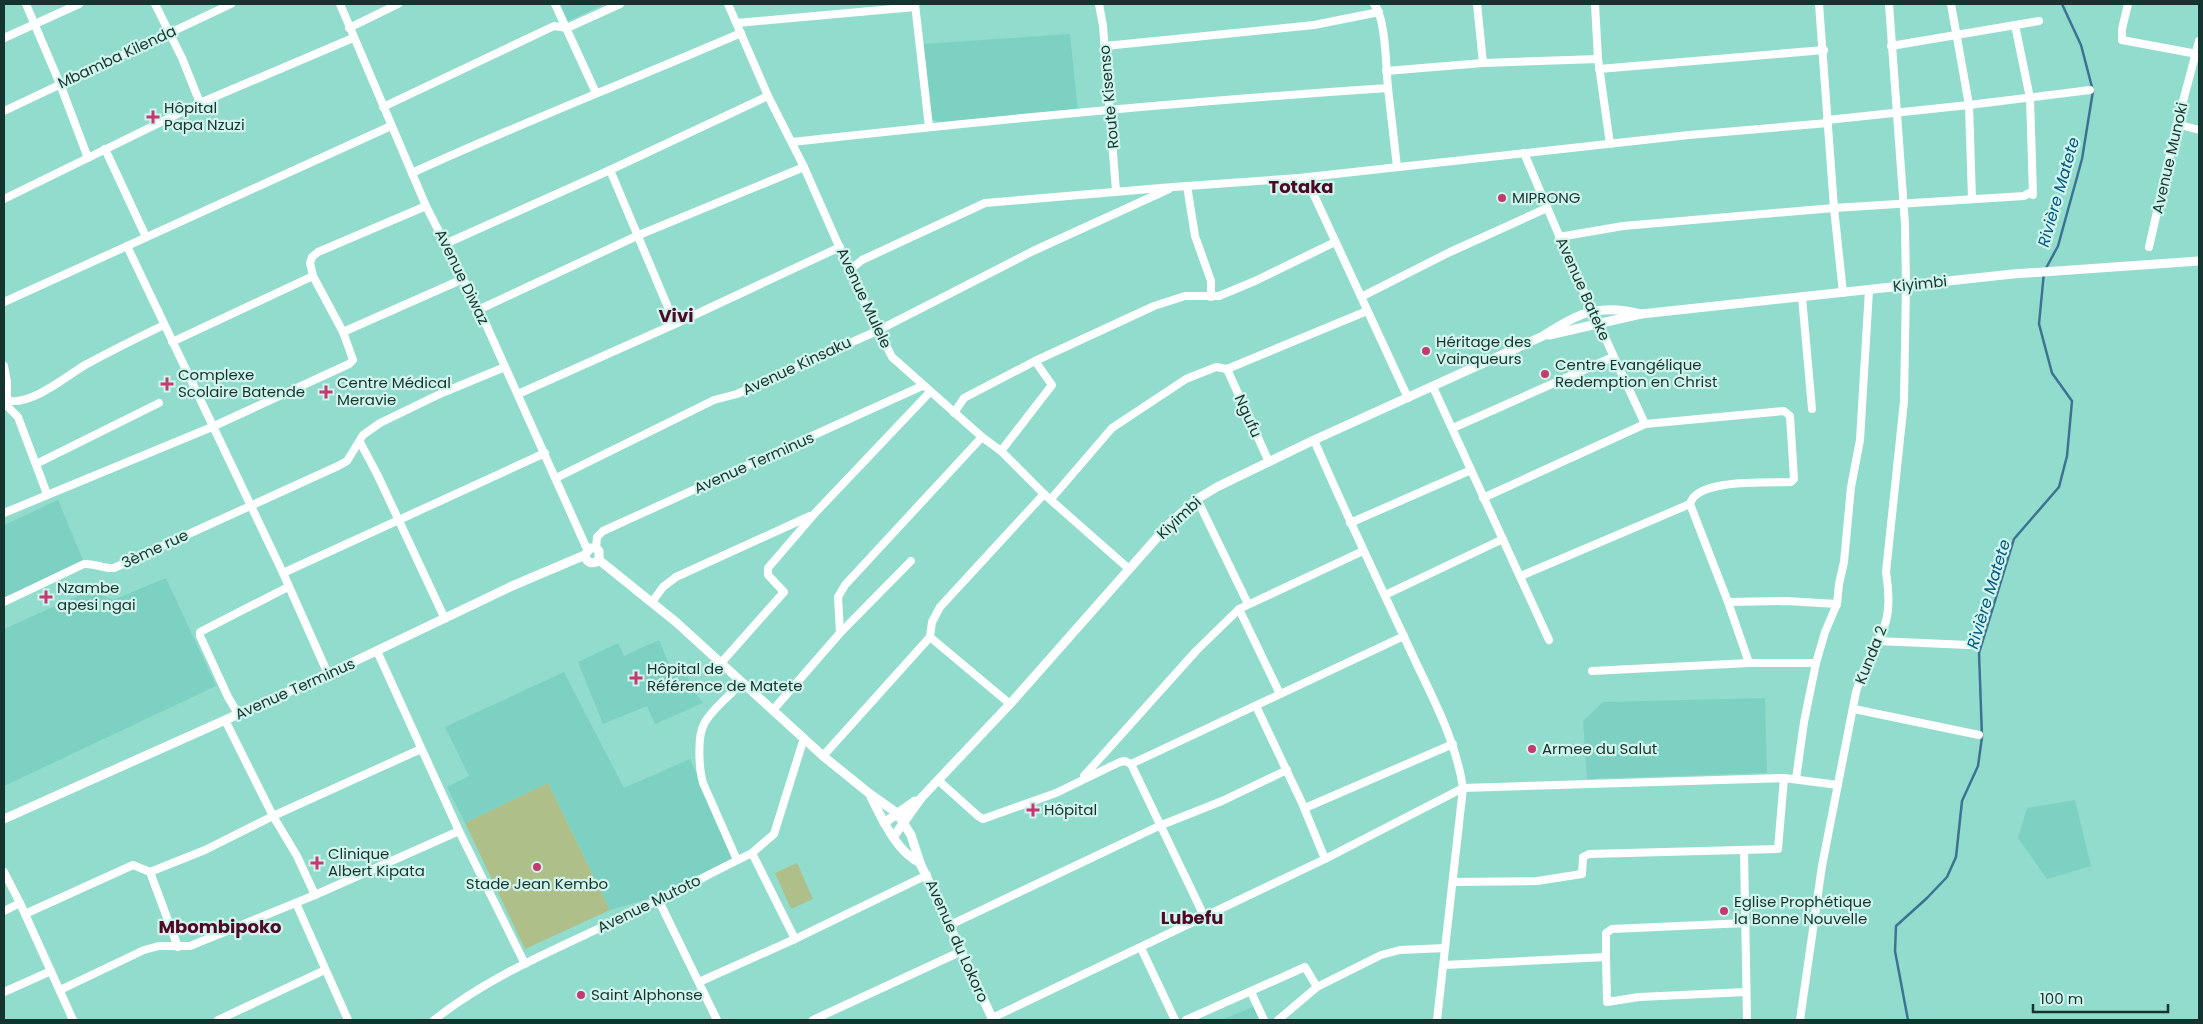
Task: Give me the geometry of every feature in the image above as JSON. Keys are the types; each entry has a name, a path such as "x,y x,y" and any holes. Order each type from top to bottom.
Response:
{"street":[{"path":"26,4 36,24 88,158"},
{"path":"4,38 79,4"},
{"path":"155,4 170,33 200,103"},
{"name":"Mbamba Kilenda","path":"4,111 231,4"},
{"name":"Avenue Diwaz","path":"340,4 426,206 518,394 589,551"},
{"path":"349,28 398,4"},
{"path":"556,4 596,93"},
{"path":"383,107 554,26 566,28 620,4"},
{"name":"Avenue Mulele","path":"728,4 768,96 804,167 850,270 892,357 922,386 1001,451 1044,494 1129,569"},
{"name":"Route Kisenso","path":"1099,4 1105,46 1116,191"},
{"path":"1374,4 1379,12 1384,38 1397,167"},
{"path":"1477,4 1483,63"},
{"path":"1595,4 1599,69 1610,144"},
{"path":"1820,4 1834,208 1843,293"},
{"name":"Kunda 2","path":"1800,1020 1822,866 1838,785 1862,672 1876,641 1881,635 1889,597 1886,572 1904,401 1906,286 1898,112 1889,4"},
{"path":"1951,4 1969,105 1972,199"},
{"path":"2128,4 2122,29 2122,40 2197,54"},
{"path":"737,23 915,6 929,127"},
{"path":"1105,46 1314,25 1379,12"},
{"path":"1891,46 2039,21"},
{"path":"1559,236 1623,226 1834,208 2024,196 2029,193 2033,195 2030,98 2015,25"},
{"path":"412,173 504,131 638,78 741,33"},
{"path":"4,199 200,103 353,38"},
{"name":"Avenue Munoki","path":"2149,247 2177,124 2197,54 2199,40"},
{"path":"1599,69 1824,50"},
{"path":"1386,71 1483,63 1598,59"},
{"path":"792,142 929,127 1111,112 1253,97 1388,88"},
{"path":"850,270 862,260 985,203 1116,191 1306,178 1689,135 1828,122 2090,90"},
{"path":"445,244 768,96"},
{"path":"2177,124 2199,130"},
{"path":"4,302 391,126"},
{"path":"105,150 146,237"},
{"name":"Avenue Bateke","path":"1524,153 1598,324 1645,424"},
{"path":"478,310 639,235 804,167"},
{"path":"610,170 675,324"},
{"path":"1306,178 1408,398"},
{"path":"1187,186 1194,236 1211,281 1211,297"},
{"name":"Avenue Kinsaku","path":"556,478 714,400 737,394 879,330 1033,251 1173,187"},
{"path":"4,513 212,427 352,363 352,357 342,332 312,276 310,262 312,257 318,252 426,206"},
{"path":"1361,297 1450,252 1547,208"},
{"path":"954,413 964,398 1034,361 1154,306 1194,294 1211,297 1219,296 1255,281 1335,242"},
{"path":"127,246 283,573 328,674"},
{"path":"518,394 675,324 840,247"},
{"name":"Kiyimbi","path":"1641,314 2013,274 2199,261"},
{"path":"172,342 312,276"},
{"path":"342,332 463,279"},
{"path":"1796,779 1804,722 1816,663 1825,632 1837,604 1844,562 1852,488 1860,440 1869,290"},
{"path":"1802,297 1812,410"},
{"path":"1543,336 1563,323 1592,310 1608,308 1641,314"},
{"path":"1051,499 1112,428 1186,379 1216,367 1227,369 1367,311"},
{"path":"1543,336 1641,314"},
{"path":"5,402 14,402 45,391 130,341 164,326"},
{"name":"Kiyimbi","path":"884,823 922,797 939,781 1010,704 1169,524 1197,499 1314,440 1543,336"},
{"path":"1452,428 1613,357"},
{"path":"1001,451 1052,385 1034,361"},
{"path":"4,366 7,382 5,402 18,417 47,494"},
{"name":"3ème rue","path":"4,602 84,564 92,563 114,568 338,466 348,461 363,435 380,422 442,393 505,367"},
{"name":"Ngufu","path":"1227,369 1269,462"},
{"name":"Avenue Terminus","path":"4,819 328,674 445,619 589,551 603,531 922,386"},
{"path":"1433,387 1549,640"},
{"path":"721,663 784,592 768,575 768,568 816,512 930,392"},
{"path":"36,464 159,403"},
{"path":"1483,498 1645,424 1784,411 1790,416 1794,479 1791,482 1715,486 1702,490 1691,500 1690,504 1521,576"},
{"path":"840,633 838,597 845,585 982,437"},
{"path":"1314,440 1350,524 1385,595 1453,744 1459,764 1463,788 1438,1020"},
{"path":"360,442 400,521 445,619"},
{"path":"283,573 545,453"},
{"path":"1350,524 1471,470"},
{"path":"824,756 930,638 932,622 940,607 1044,494"},
{"path":"1197,499 1248,604"},
{"path":"1690,504 1728,602 1749,663"},
{"path":"652,602 663,587 676,578 803,521 816,512"},
{"path":"1385,595 1503,539"},
{"path":"589,551 600,553 599,560 595,563 590,563 586,560 589,551"},
{"path":"1081,780 1196,651 1239,609 1363,551"},
{"name":"Avenue du Lokoro","path":"599,560 652,602 824,756 870,794 897,813 904,822 915,844 920,863 950,924 992,1019"},
{"path":"772,710 840,633 911,561"},
{"path":"238,714 211,662 200,632 288,587"},
{"path":"1728,602 1786,601 1837,604"},
{"path":"1239,609 1280,694"},
{"path":"1130,764 1404,636"},
{"path":"930,638 1010,704"},
{"path":"1876,641 1969,645"},
{"path":"377,651 459,831 525,964"},
{"path":"1592,671 1749,663 1816,663"},
{"path":"737,860 700,772 699,755 703,724 742,683"},
{"path":"1256,706 1305,808 1325,859"},
{"path":"1854,709 1979,735"},
{"path":"225,720 273,816 297,856 315,895"},
{"name":"Avenue Mutoto","path":"434,1020 473,993 525,964 659,901 752,853 774,834 804,738"},
{"path":"1305,808 1453,744"},
{"path":"25,914 133,865 150,872 206,850 273,816 421,750"},
{"path":"939,781 983,820 1056,793 1125,760 1130,764 1205,918"},
{"path":"950,924 1067,871 1159,826 1287,770"},
{"path":"1453,882 1536,882 1563,878 1582,874 1583,857 1589,854 1778,849 1784,778"},
{"path":"992,1019 1205,918 1463,788 1784,778 1838,785"},
{"name":"Avenue du Lokoro","path":"870,794 884,823 907,855 920,863"},
{"name":"Kiyimbi","path":"894,836 922,797"},
{"path":"60,990 144,950 159,946 190,946 315,895 459,831"},
{"path":"1744,850 1747,1020"},
{"path":"752,853 794,939"},
{"path":"4,872 73,1020"},
{"path":"150,872 178,946"},
{"path":"699,982 927,875"},
{"path":"659,901 717,1020"},
{"path":"4,912 20,903"},
{"path":"296,903 348,1020"},
{"path":"1746,923 1612,929 1606,932 1608,1002 1639,997 1746,992"},
{"path":"1141,948 1175,1020"},
{"path":"1278,1020 1316,987 1381,955 1407,949 1445,948"},
{"path":"813,1020 962,951"},
{"path":"1444,965 1606,957"},
{"path":"1186,1020 1305,967 1316,987"},
{"path":"218,1020 325,970"},
{"path":"4,992 51,971"},
{"path":"1251,992 1264,1020"}],"shaded area":[{"path":"560,4 605,4 568,21"},
{"path":"1070,34 1078,111 941,123 931,119 923,44"},
{"path":"58,500 83,560 4,598 4,525"},
{"path":"166,578 216,686 4,786 4,629 91,590 113,600"},
{"name":"Hôpital de Référence de Matete","path":"659,640 671,669 682,664 692,688 703,703 655,724 647,706 603,724 578,662 618,643 624,656"},
{"path":"564,672 624,788 690,759 734,858 658,896 610,910 548,783 465,823 447,787 469,776 445,727"},
{"path":"1765,698 1767,773 1587,779 1583,721 1603,702"},
{"name":"Stade Jean Kembo","path":"548,783 610,910 525,949 465,823"},
{"path":"2075,800 2091,866 2047,879 2018,838 2027,808"},
{"path":"797,863 813,899 791,909 775,873"},
{"path":"1255,1006 1261,1020 1221,1020"}],"waterway":[{"name":"Rivière Matete","path":"1908,1020 1895,951 1896,926 1947,877 1956,857 1962,801 1978,766 1982,737 1979,653 2014,539 2059,487 2067,456 2072,401 2052,373 2039,324 2044,272 2058,246 2082,159 2093,91 2081,45 2062,4"}],"place":[{"name":"Hôpital Papa Nzuzi","path":"153,117"},
{"name":"MIPRONG","path":"1502,198"},
{"name":"Héritage des Vainqueurs","path":"1426,351"},
{"name":"Centre Evangélique Redemption en Christ","path":"1545,374"},
{"name":"Complexe Scolaire Batende","path":"167,384"},
{"name":"Centre Médical Meravie","path":"326,392"},
{"name":"Nzambe apesi ngai","path":"46,597"},
{"name":"Hôpital de Référence de Matete","path":"636,678"},
{"name":"Armee du Salut","path":"1532,749"},
{"name":"Hôpital","path":"1033,810"},
{"name":"Clinique Albert Kipata","path":"317,863"},
{"name":"Stade Jean Kembo","path":"537,867"},
{"name":"Eglise Prophétique la Bonne Nouvelle","path":"1724,911"},
{"name":"Saint Alphonse","path":"581,995"}],"district":[{"name":"Totaka","path":"1301,187"},
{"name":"Vivi","path":"676,316"},
{"name":"Lubefu","path":"1192,918"},
{"name":"Mbombipoko","path":"220,927"}]}
